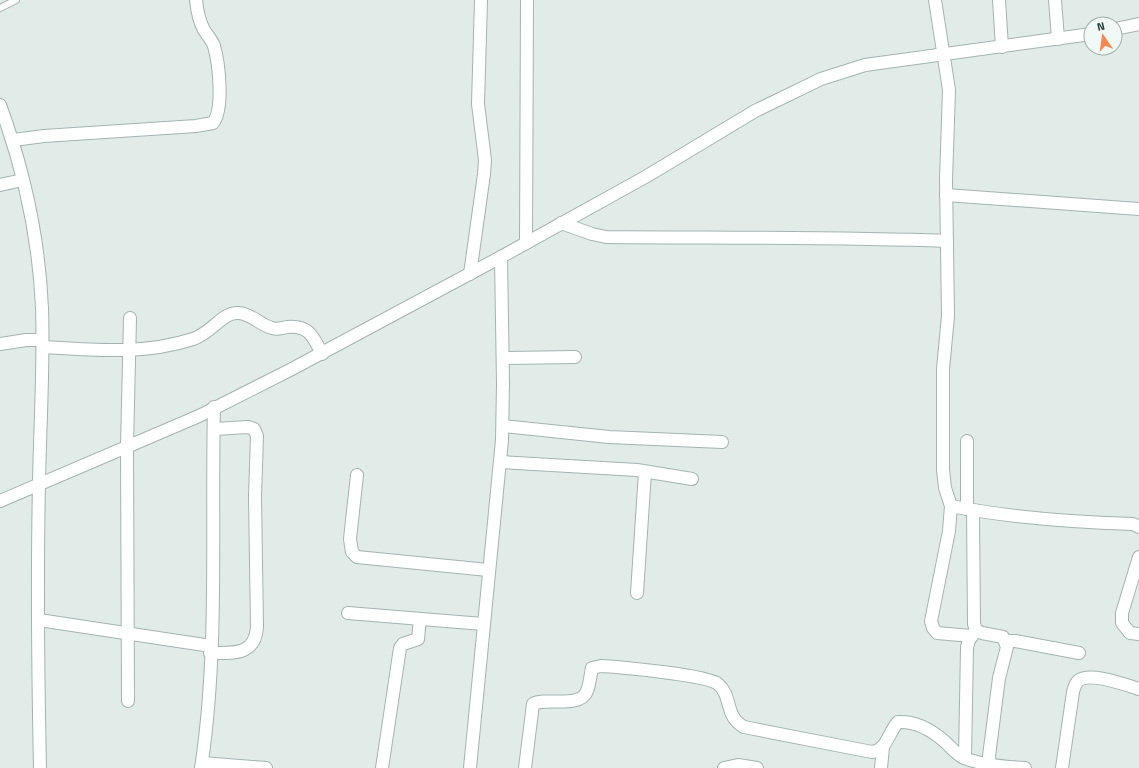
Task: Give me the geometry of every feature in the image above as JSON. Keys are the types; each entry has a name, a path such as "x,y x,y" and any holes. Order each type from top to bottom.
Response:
{"street":[{"path":"13,140 49,136 196,126 213,123 218,110 219,99 215,54 211,40 201,23 196,0"},
{"path":"470,274 485,160 478,104 481,0"},
{"path":"526,243 527,0"},
{"path":"935,0 942,55 949,90 946,195 948,316 943,369 943,470 945,488 951,506 949,531 931,621 933,628 937,633 982,633 1003,637 1006,642 1007,647 999,678 990,766"},
{"path":"999,0 1002,47"},
{"path":"1056,0 1058,39"},
{"path":"1123,27 1139,24"},
{"path":"0,501 214,407 322,354 647,176 755,111 821,79 865,65 1083,35"},
{"path":"0,105 13,140 23,180 36,243 42,306 39,484 40,768"},
{"path":"0,185 23,180"},
{"path":"946,195 1139,209"},
{"path":"561,223 606,237 803,239 857,238 947,240"},
{"path":"470,768 503,426 501,257"},
{"path":"0,344 26,340 94,351 130,350 167,346 195,339 211,330 229,314 238,312 248,315 272,328 302,327 308,330 322,354"},
{"path":"128,701 127,446 130,318"},
{"path":"503,358 575,357"},
{"path":"214,407 211,650 208,723 201,766 266,768"},
{"path":"503,426 609,437 722,442"},
{"path":"39,620 128,633 211,650 236,652 249,648 255,640 257,627 255,496 257,436 254,429 248,427 214,429"},
{"path":"965,758 966,656 968,640 974,633 975,526 970,510 966,441"},
{"path":"500,462 645,472 692,479"},
{"path":"637,593 645,472"},
{"path":"357,475 350,538 352,552 357,556 488,570"},
{"path":"951,506 970,510 1082,522 1133,524 1139,527"},
{"path":"1139,557 1122,613 1122,623 1130,633 1139,634"},
{"path":"348,612 483,624"},
{"path":"382,768 400,648 403,644 418,639 420,619"},
{"path":"1006,642 1015,641 1079,653"},
{"path":"525,768 532,704 538,701 573,701 582,698 586,693 592,668 601,666 691,676 712,681 718,684 723,690 734,720 744,727 872,752 878,751 883,747"},
{"path":"1062,768 1075,684 1079,680 1091,677 1139,689"},
{"path":"880,768 883,747 893,728 898,722 904,722 915,724 926,729 942,739 958,754 965,758 990,766 1025,768"},
{"path":"724,768 738,765 757,768"}],"lane":[{"path":"0,8 16,0"}]}
